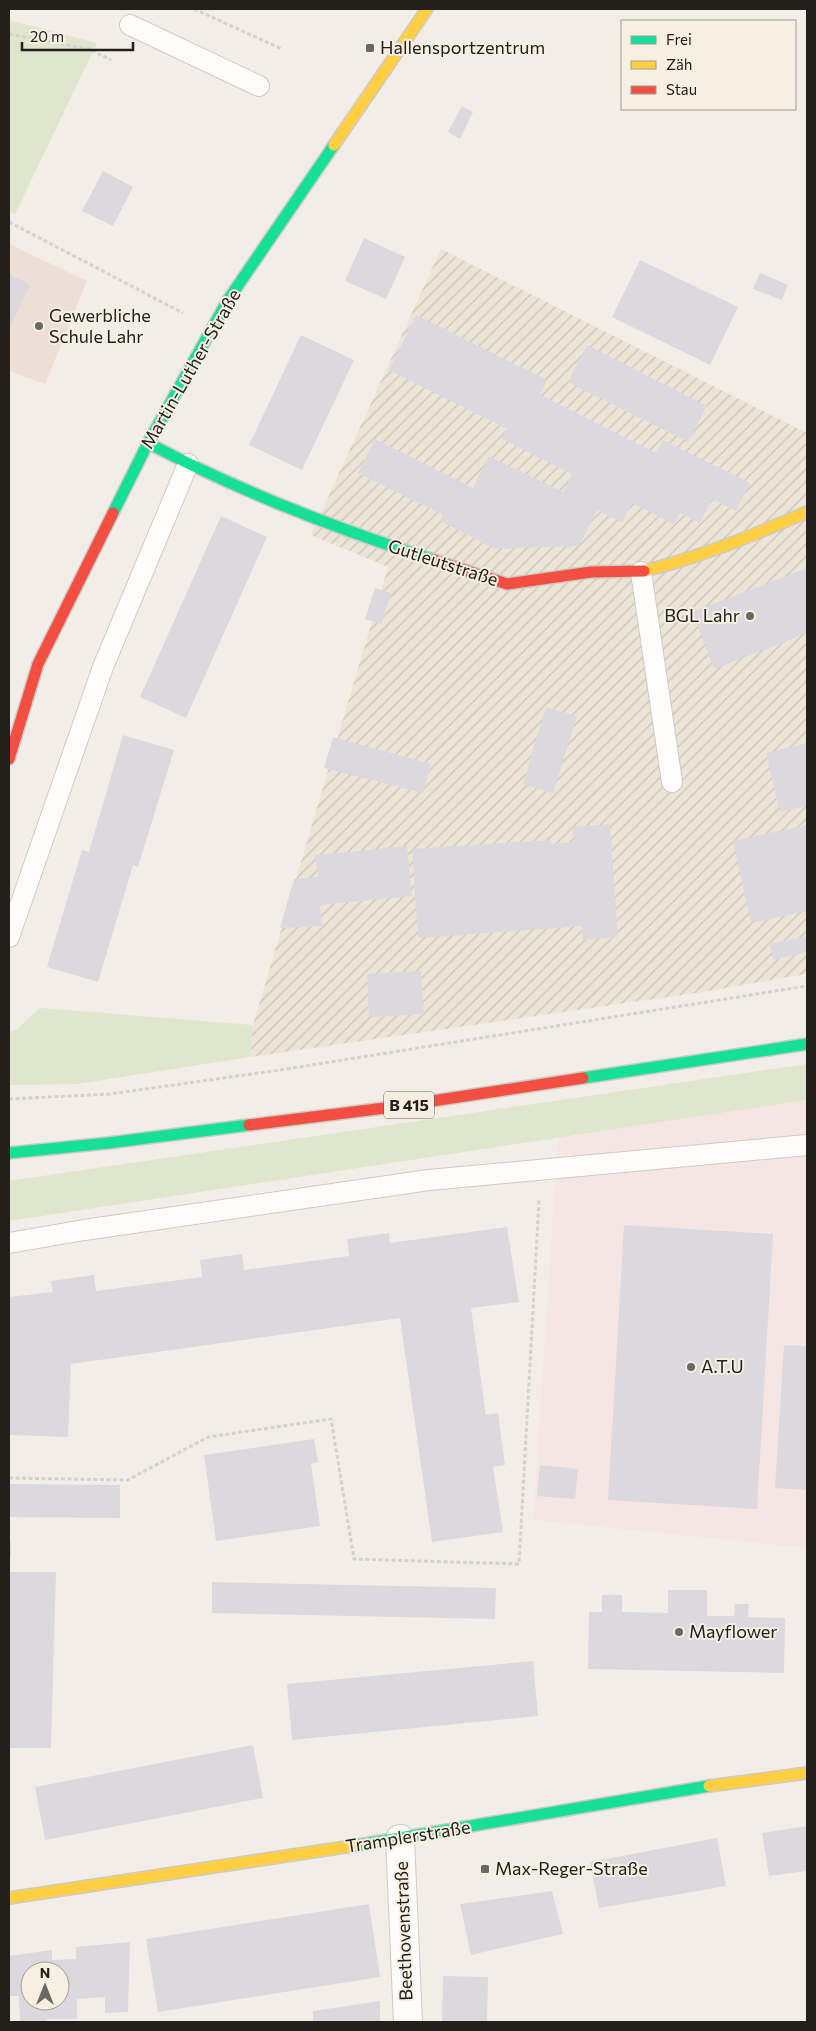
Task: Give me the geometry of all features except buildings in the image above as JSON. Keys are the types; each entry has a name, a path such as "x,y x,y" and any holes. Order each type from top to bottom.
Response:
{"street":[{"name":"Martin-Luther-Straße","path":"9,759 38,664 148,443 228,300 427,9"},
{"name":"Gutleutstraße","path":"148,443 188,464 359,536 507,584 591,572 641,572 690,559 744,539 807,512"},
{"name":"B 415","path":"9,1153 108,1143 393,1107 807,1044"},
{"name":"Tramplerstraße","path":"9,1898 400,1839 747,1780 807,1773"},
{"name":"Beethovenstraße","path":"400,1839 408,2022"}],"lane":[{"path":"130,25 259,86"},
{"path":"9,937 102,667 188,464"},
{"path":"641,572 672,782"},
{"path":"9,1243 84,1230 429,1180 807,1145"}],"path":[{"path":"194,9 282,49"},
{"path":"9,34 89,49 111,60"},
{"path":"9,222 212,329"},
{"path":"9,1100 110,1094 280,1070 807,986"},
{"path":"9,1478 128,1480 208,1437 331,1419 354,1559 519,1564 540,1171"}],"shaded area":[{"name":"Gewerbliche Schule Lahr","path":"9,244 87,281 45,384 9,371"},
{"path":"441,249 807,433 807,974 703,992 250,1057 253,1025 388,567 311,535"},
{"path":"807,1100 807,1548 533,1520 558,1138"}],"green space":[{"path":"9,20 97,43 15,214 9,211"},
{"path":"40,1008 253,1025 250,1057 77,1084 9,1085 9,1032 16,1030"},
{"path":"807,1064 807,1100 9,1221 9,1181"}],"traffic: fast":[{"path":"113,513 148,443 228,300 334,145"},
{"path":"148,443 182,461 289,508 434,560"},
{"path":"583,1078 807,1044"},
{"path":"9,1153 108,1143 249,1125"},
{"path":"352,1846 709,1786"}],"traffic: slow":[{"path":"334,145 427,9"},
{"path":"644,571 707,552 807,512"},
{"path":"709,1786 807,1773"},
{"path":"9,1898 352,1846"}],"traffic: jam":[{"path":"9,759 38,664 113,513"},
{"path":"434,560 507,584 591,572 644,571"},
{"path":"249,1125 393,1107 583,1078"}],"place":[{"name":"Hallensportzentrum","path":"370,48"},
{"name":"Gewerbliche Schule Lahr","path":"39,326"},
{"name":"BGL Lahr","path":"750,616"},
{"name":"A.T.U","path":"691,1367"},
{"name":"Mayflower","path":"679,1632"},
{"name":"Max-Reger-Straße","path":"485,1869"}]}
